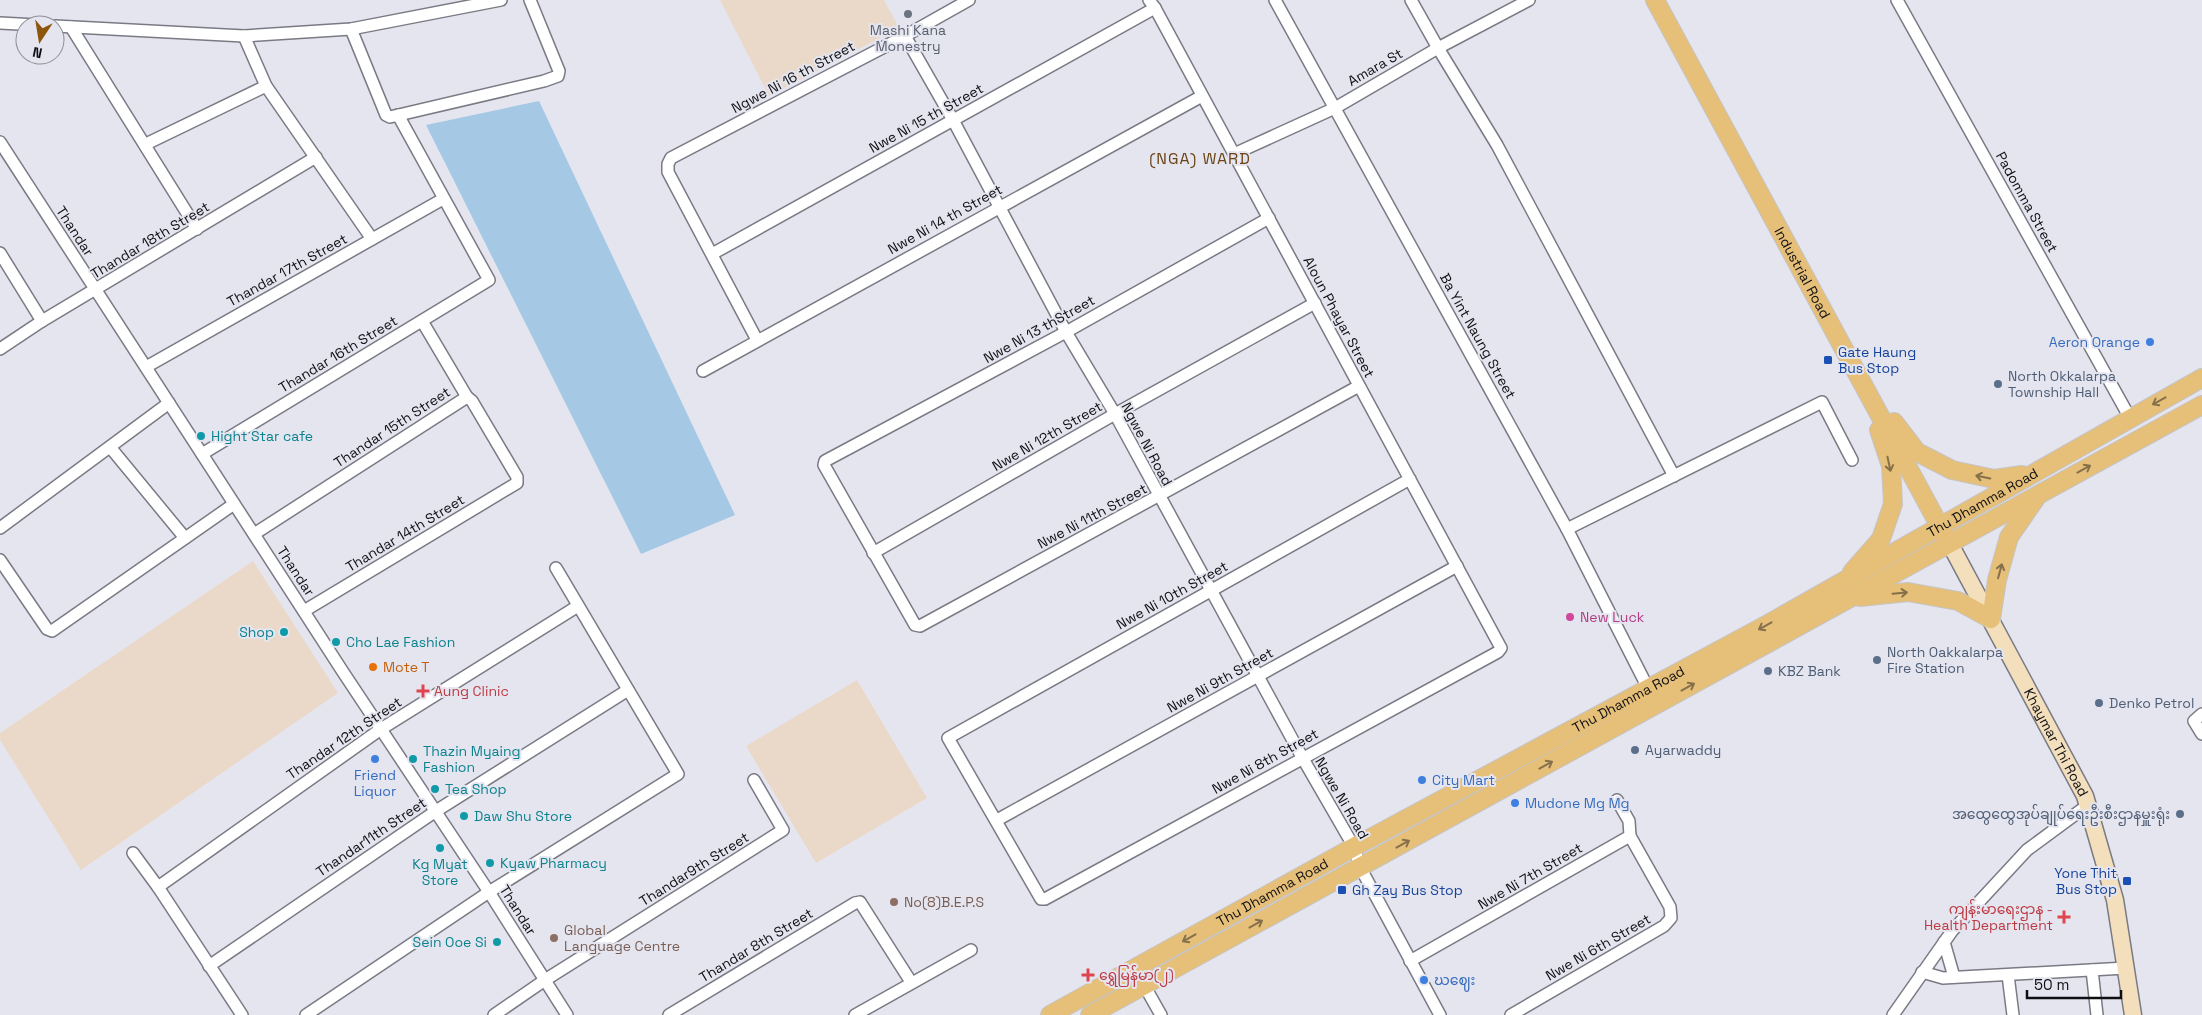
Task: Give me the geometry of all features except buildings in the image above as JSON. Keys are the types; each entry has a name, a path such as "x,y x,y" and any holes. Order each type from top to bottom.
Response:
{"main road":[{"name":"Industrial Road","path":"1655,0 1950,544"},
{"name":"Thu Dhamma Road","path":"1050,1015 1354,847 1649,690 2202,378"},
{"path":"1864,384 1917,452 1952,470 1994,479 2032,474"},
{"path":"1844,581 1880,539 1893,504 1891,466 1864,384"},
{"name":"Thu Dhamma Road","path":"1090,1015 2202,405"},
{"path":"1852,598 1908,592 1958,601 1991,619 1997,580 2009,537 2042,492"},
{"name":"Khaymar Thi Road","path":"1950,544 2045,718 2088,805 2115,900 2133,1015"}],"street":[{"path":"65,27 244,36 352,29 502,0"},
{"path":"352,29 386,115 390,117 544,81 558,76 559,71 530,0"},
{"name":"Ngwe Ni 16 th Street","path":"712,254 668,172 668,164 671,158 905,36 969,0"},
{"name":"Ba Yint Naung Street","path":"1275,0 1567,529 1649,690"},
{"path":"1411,0 1497,145 1674,476"},
{"name":"Amara St","path":"1234,154 1334,108 1438,48 1529,0"},
{"name":"Padomma Street","path":"1897,0 2130,418"},
{"name":"Aloun Phayar Street","path":"1152,4 1501,648"},
{"name":"Nwe Ni 15 th Street","path":"712,254 953,120 1152,4"},
{"path":"0,23 15,24"},
{"path":"71,27 146,144 197,229"},
{"path":"244,36 266,86 372,239"},
{"name":"Ngwe Ni Road","path":"905,36 953,120 1066,332 1115,414 1302,757 1354,847 1360,867 1440,1015"},
{"path":"146,144 266,86"},
{"name":"Nwe Ni 14 th Street","path":"703,371 999,206 1202,96"},
{"path":"398,115 443,198"},
{"name":"Thandar","path":"0,142 234,504 489,892 567,1015"},
{"name":"Thandar 18th Street","path":"0,349 42,321 316,157"},
{"name":"Thandar 17th Street","path":"146,367 443,198"},
{"name":"Thandar 16th Street","path":"202,454 489,280 443,198"},
{"name":"Nwe Ni 13 thStreet","path":"873,552 824,463 1066,332 1269,218"},
{"path":"0,253 42,321"},
{"path":"712,254 757,340"},
{"name":"Nwe Ni 12th Street","path":"873,552 1315,303"},
{"path":"422,321 467,397"},
{"name":"Nwe Ni 11th Street","path":"873,552 917,627 1159,497 1359,386"},
{"name":"Thandar 15th Street","path":"254,534 467,397 472,401 517,477"},
{"path":"1567,529 1822,402 1852,460"},
{"path":"0,528 169,403"},
{"path":"110,447 185,538"},
{"name":"Thandar 14th Street","path":"304,611 517,483 517,477"},
{"name":"Nwe Ni 10th Street","path":"997,820 948,738 1410,479"},
{"path":"0,560 47,629 52,631 234,504"},
{"name":"Nwe Ni 9th Street","path":"997,820 1457,566"},
{"path":"306,1015 489,892 678,774 556,568"},
{"name":"Thandar 12th Street","path":"158,887 381,729 578,606"},
{"name":"Nwe Ni 8th Street","path":"997,820 1043,899 1498,652 1501,648"},
{"name":"Thandar11th Street","path":"209,966 436,811 628,690"},
{"path":"2198,718 2202,734"},
{"name":"Thandar9th Street","path":"494,1015 545,980 783,830 754,780"},
{"path":"1617,800 1629,821 1630,836"},
{"path":"1893,1015 1944,942 2027,850 2088,805"},
{"name":"Nwe Ni 7th Street","path":"1410,961 1630,836"},
{"name":"Nwe Ni 6th Street","path":"1511,1015 1664,926 1671,918 1670,907 1630,836"},
{"path":"133,853 158,887 242,1015"},
{"name":"Thandar 8th Street","path":"669,1015 855,902 860,902 911,982"},
{"path":"1944,942 1954,978"},
{"path":"855,1015 971,950"},
{"path":"1922,972 1943,978 1954,978 2126,968"},
{"path":"2092,970 2098,1015"},
{"path":"2008,975 2013,1015"},
{"path":"1144,985 1161,1015"}],"shaded area":[{"path":"720,0 884,0 899,28 769,96"},
{"path":"253,561 338,693 81,870 0,740 0,733"},
{"path":"857,680 927,798 816,863 746,746"}],"water":[{"path":"539,101 735,515 641,554 426,125"}],"place":[{"name":"Mashi Kana Monestry","path":"908,14"},
{"name":"Aeron Orange","path":"2150,342"},
{"name":"Gate Haung Bus Stop","path":"1828,360"},
{"name":"North Okkalarpa Township Hall","path":"1998,384"},
{"name":"Hight Star cafe","path":"201,436"},
{"name":"New Luck","path":"1570,617"},
{"name":"Shop","path":"284,632"},
{"name":"Cho Lae Fashion","path":"336,642"},
{"name":"North Oakkalarpa Fire Station","path":"1877,660"},
{"name":"Mote T","path":"373,667"},
{"name":"KBZ Bank","path":"1768,671"},
{"name":"Aung Clinic","path":"423,691"},
{"name":"Denko Petrol","path":"2099,703"},
{"name":"Ayarwaddy","path":"1635,750"},
{"name":"Friend Liquor","path":"375,759"},
{"name":"Thazin Myaing Fashion","path":"413,759"},
{"name":"City Mart","path":"1422,780"},
{"name":"Tea Shop","path":"435,789"},
{"name":"Mudone Mg Mg","path":"1515,803"},
{"name":"အထွေထွေအုပ်ချုပ်ရေးဦးစီးဌာနမှူးရုံး","path":"2180,814"},
{"name":"Daw Shu Store","path":"464,816"},
{"name":"Kg Myat Store","path":"440,848"},
{"name":"Kyaw Pharmacy","path":"490,863"},
{"name":"Yone Thit Bus Stop","path":"2127,881"},
{"name":"Gh Zay Bus Stop","path":"1342,890"},
{"name":"No(8)B.E.P.S","path":"894,902"},
{"name":"ကျန်းမာရေးဌာန - Health Department","path":"2064,917"},
{"name":"Global Language Centre","path":"554,938"},
{"name":"Sein Ooe Si","path":"497,942"},
{"name":"ရွှေမြန်မာ(၂)","path":"1088,975"},
{"name":"ဃဈေး","path":"1424,980"}],"district":[{"name":"(NGA) WARD","path":"1200,158"}]}
